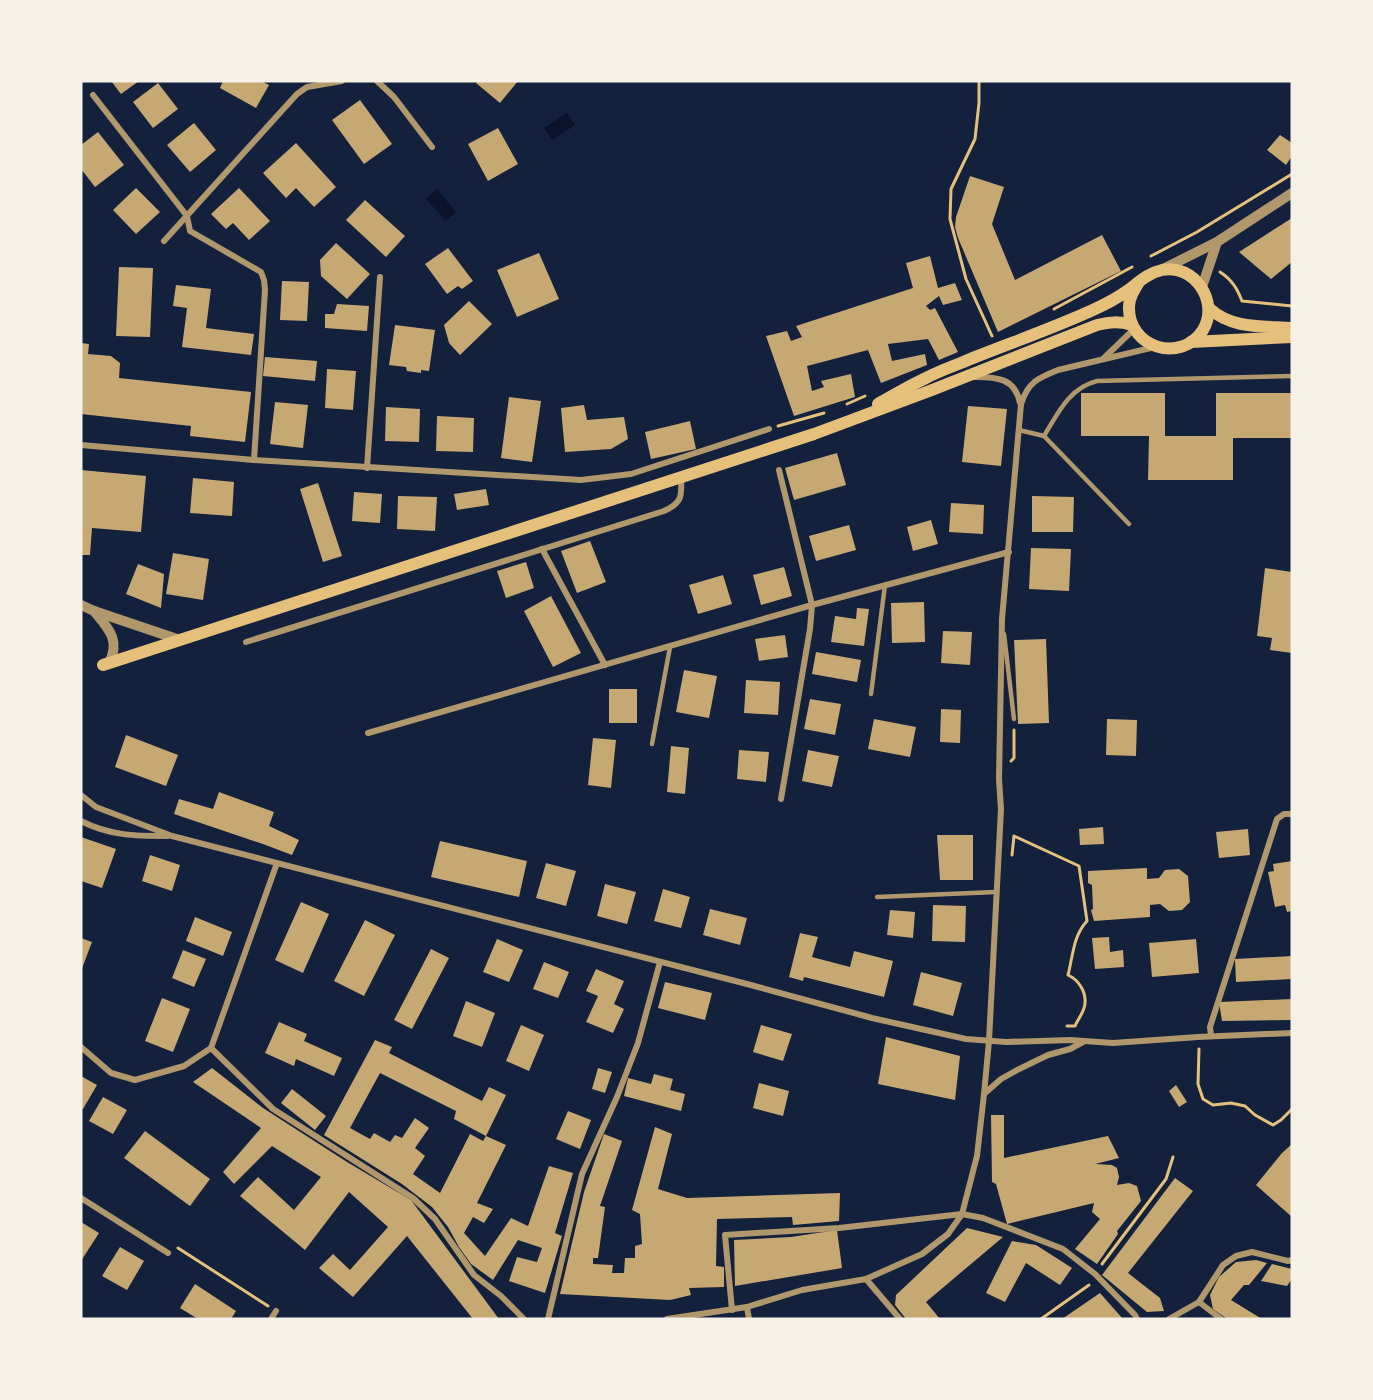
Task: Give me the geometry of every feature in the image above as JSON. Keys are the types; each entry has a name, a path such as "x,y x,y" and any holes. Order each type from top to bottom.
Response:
{"main road":[{"path":"814,434 927,377 1095,309 1125,292 1148,274 1163,269 1178,270 1192,276 1207,297 1209,308 1204,327 1191,342"},
{"path":"1139,282 1132,293 1129,306 1133,327 1140,337 1155,346 1168,349 1191,342 1292,337"},
{"path":"1209,308 1216,314 1240,325 1292,328"},
{"path":"106,664 814,434 1097,325 1122,322 1133,327"}],"street":[{"path":"164,241 297,94 307,87 342,81"},
{"path":"377,81 394,97 432,147"},
{"path":"93,94 188,216 190,231 261,272 265,290 254,460"},
{"path":"1163,269 1217,242 1292,193"},
{"path":"1202,287 1217,242"},
{"path":"367,468 380,277"},
{"path":"1103,359 1133,327"},
{"path":"667,1319 747,1307 802,1290 866,1279 922,1254 948,1234 962,1214 977,1156 988,1041 1001,808 999,779 1002,619 1021,404 1026,390 1039,378 1058,370 1155,346"},
{"path":"966,377 989,377 1004,381 1016,390 1021,404"},
{"path":"81,445 367,468 581,480 631,474 769,429"},
{"path":"779,470 812,605 810,629 781,799"},
{"path":"246,642 672,507 682,494 681,477"},
{"path":"542,549 605,665"},
{"path":"368,733 812,605 1009,552"},
{"path":"81,605 180,640"},
{"path":"94,610 111,632 113,655 106,664"},
{"path":"81,795 96,807 172,836 872,1017 966,1039 1070,1040 1113,1043 1292,1033"},
{"path":"1211,1036 1210,1027 1277,819 1284,814 1292,814"},
{"path":"81,821 106,831 129,836 172,836"},
{"path":"81,1047 111,1073 135,1080 184,1065 211,1048 277,863"},
{"path":"548,1319 582,1174 617,1097 638,1043 660,962"},
{"path":"984,1094 1001,1079 1017,1070 1083,1042"},
{"path":"211,1048 273,1109 413,1198 435,1218 474,1275 501,1296 524,1319"},
{"path":"81,1198 168,1253"},
{"path":"732,1310 725,1235 839,1228 962,1214 983,1218 1063,1249 1095,1274 1137,1319"},
{"path":"1169,1319 1199,1302 1223,1265 1236,1256 1252,1252 1292,1260"},
{"path":"866,1279 900,1319"},
{"path":"1199,1302 1221,1319"},
{"path":"747,1307 749,1319"},
{"path":"271,1319 276,1311"}],"lane":[{"path":"1044,436 1064,403 1073,393 1085,384 1097,381 1292,376"},
{"path":"1019,430 1044,436 1129,524"},
{"path":"871,694 885,585"},
{"path":"1002,619 1014,719"},
{"path":"652,744 670,646"},
{"path":"877,897 996,892"}],"path":[{"path":"979,81 975,139 951,189 950,219 966,279 994,341"},
{"path":"1216,269 1232,281 1242,301 1292,306"},
{"path":"1012,858 1014,836 1079,866 1087,921 1077,936 1068,975 1081,985 1085,1003 1075,1026 1067,1026"},
{"path":"1199,1049 1198,1084 1203,1099 1213,1105 1231,1103 1245,1106 1255,1115 1273,1125 1292,1109"},
{"path":"1041,1319 1089,1284 1166,1179 1173,1156"},
{"path":"168,1253 178,1248 276,1311"}],"water":[{"path":"567,113 575,125 552,140 544,128"},
{"path":"437,189 456,212 446,221 426,199"}],"building":[{"path":"111,81 139,81 121,94"},
{"path":"223,81 261,81 269,85 256,108 220,88"},
{"path":"478,81 518,81 500,103 476,83"},
{"path":"158,83 178,109 153,128 133,102"},
{"path":"360,100 392,144 364,164 332,120"},
{"path":"194,123 216,150 190,172 167,145"},
{"path":"498,128 518,164 488,181 468,144"},
{"path":"98,132 124,165 95,187 81,169 81,145"},
{"path":"1280,135 1292,143 1292,156 1286,165 1267,150"},
{"path":"296,143 336,187 314,207 296,188 286,198 263,173"},
{"path":"970,176 1004,187 992,224 1015,280 1102,235 1121,271 998,332 955,227 956,217"},
{"path":"136,188 160,212 136,234 113,210"},
{"path":"239,188 270,221 249,240 233,223 226,229 211,214"},
{"path":"365,200 405,236 386,257 346,220"},
{"path":"1292,218 1292,262 1271,279 1239,252"},
{"path":"336,243 370,274 347,299 321,276 320,260"},
{"path":"448,248 473,281 462,289 458,286 447,294 425,264"},
{"path":"539,253 559,299 517,317 497,270"},
{"path":"930,256 938,288 955,283 962,300 943,305 939,296 926,306 930,310 935,308 958,352 939,360 928,339 888,344 892,361 925,354 927,365 881,383 868,350 807,366 812,391 824,387 821,381 851,374 855,397 794,416 766,336 787,331 791,341 802,337 796,326 913,288 906,263"},
{"path":"119,267 153,268 150,337 116,336"},
{"path":"282,281 309,282 307,321 280,320"},
{"path":"176,285 211,289 206,328 254,334 251,355 182,347 187,308 173,306"},
{"path":"469,301 492,324 460,355 449,343 444,325"},
{"path":"337,304 369,306 367,331 325,328 325,314 334,314"},
{"path":"395,325 435,330 429,371 421,370 421,373 407,371 406,367 389,365"},
{"path":"81,343 89,344 88,354 111,356 120,363 119,378 251,392 245,442 190,436 191,426 81,414"},
{"path":"265,357 317,361 315,381 263,376"},
{"path":"327,369 356,371 353,410 325,408"},
{"path":"1081,393 1165,393 1165,436 1216,436 1216,393 1292,393 1292,438 1233,438 1233,480 1148,480 1149,436 1081,436"},
{"path":"509,397 541,401 532,462 501,458"},
{"path":"275,402 308,405 303,448 270,444"},
{"path":"584,405 587,420 624,417 628,439 611,449 565,452 561,408"},
{"path":"968,406 1007,409 1001,466 962,462"},
{"path":"386,407 420,409 419,442 385,441"},
{"path":"437,416 474,418 473,452 436,451"},
{"path":"690,421 696,449 651,459 645,432"},
{"path":"837,453 846,485 794,500 785,468"},
{"path":"81,470 146,476 141,532 92,528 90,555 81,555"},
{"path":"193,478 234,482 232,516 190,513"},
{"path":"318,483 342,556 323,562 300,489"},
{"path":"486,489 489,505 457,510 454,494"},
{"path":"354,492 382,494 380,523 352,521"},
{"path":"398,496 437,497 435,531 397,529"},
{"path":"1032,496 1074,497 1073,532 1032,532"},
{"path":"951,503 984,505 983,534 949,532"},
{"path":"931,520 938,544 913,551 907,527"},
{"path":"849,525 856,550 816,561 809,536"},
{"path":"590,541 606,582 577,593 561,551"},
{"path":"1031,548 1071,549 1069,591 1029,589"},
{"path":"173,553 209,559 203,600 166,594"},
{"path":"526,562 534,588 506,598 497,571"},
{"path":"138,564 164,574 161,608 126,594"},
{"path":"784,567 792,596 761,605 753,575"},
{"path":"1265,568 1292,572 1292,653 1270,650 1272,638 1257,636"},
{"path":"723,575 732,604 698,614 689,585"},
{"path":"551,596 581,653 553,667 524,611"},
{"path":"924,602 925,642 892,643 891,603"},
{"path":"857,608 869,609 864,646 831,642 835,616 856,619"},
{"path":"943,631 972,632 970,665 941,663"},
{"path":"785,635 788,657 759,661 755,639"},
{"path":"1046,639 1049,723 1018,724 1014,640"},
{"path":"816,652 861,660 857,682 812,674"},
{"path":"684,670 717,676 709,718 676,712"},
{"path":"746,680 780,682 778,715 744,713"},
{"path":"609,689 637,689 637,723 609,723"},
{"path":"810,699 841,704 835,735 804,729"},
{"path":"941,709 961,710 960,743 940,742"},
{"path":"874,719 916,727 910,757 868,749"},
{"path":"1107,719 1137,720 1136,756 1106,755"},
{"path":"126,735 178,755 166,786 115,767"},
{"path":"593,738 616,740 611,788 588,785"},
{"path":"671,746 689,748 685,794 667,792"},
{"path":"739,750 769,752 766,782 737,779"},
{"path":"808,750 839,756 832,787 802,781"},
{"path":"219,792 274,812 269,826 299,840 292,855 174,814 179,799 213,809"},
{"path":"1103,827 1104,844 1080,845 1079,829"},
{"path":"1248,829 1250,855 1219,858 1216,832"},
{"path":"937,835 973,835 973,880 940,880"},
{"path":"81,837 116,849 102,888 81,881"},
{"path":"440,841 527,861 519,897 431,877"},
{"path":"150,855 180,865 172,891 142,881"},
{"path":"1292,861 1292,911 1287,912 1285,905 1275,907 1268,872 1274,871 1273,864"},
{"path":"546,863 576,871 566,906 536,898"},
{"path":"1147,868 1147,879 1159,878 1165,870 1179,869 1188,876 1190,902 1182,910 1169,911 1160,904 1150,905 1150,917 1094,921 1091,910 1093,909 1092,885 1088,883 1088,871"},
{"path":"605,884 636,892 627,924 597,916"},
{"path":"663,889 690,897 681,928 654,921"},
{"path":"301,902 329,914 303,973 275,960"},
{"path":"933,905 966,906 965,942 932,941"},
{"path":"710,909 747,918 740,945 703,935"},
{"path":"890,910 915,912 913,938 887,935"},
{"path":"195,917 232,932 223,956 186,941"},
{"path":"365,920 395,935 364,996 334,981"},
{"path":"800,933 818,937 812,957 850,967 854,951 893,961 884,997 804,977 803,981 789,977"},
{"path":"1109,937 1110,952 1123,950 1124,967 1095,969 1092,938"},
{"path":"81,938 92,942 81,971"},
{"path":"497,939 523,950 509,982 483,972"},
{"path":"1196,939 1199,973 1152,977 1149,943"},
{"path":"431,949 449,958 412,1029 394,1020"},
{"path":"183,950 206,959 194,987 172,978"},
{"path":"1292,956 1292,979 1236,982 1235,959"},
{"path":"544,962 569,972 558,998 533,989"},
{"path":"596,969 624,981 614,1004 624,1009 613,1033 586,1022 598,996 586,991"},
{"path":"921,972 962,983 953,1016 913,1005"},
{"path":"665,982 712,993 705,1020 658,1008"},
{"path":"162,998 190,1009 173,1052 145,1041"},
{"path":"1292,999 1292,1020 1222,1021 1219,1002"},
{"path":"466,1001 495,1013 482,1047 453,1036"},
{"path":"279,1022 307,1034 304,1041 342,1058 334,1076 296,1059 294,1066 265,1053"},
{"path":"521,1025 544,1035 529,1071 506,1061"},
{"path":"761,1025 792,1034 783,1061 753,1052"},
{"path":"886,1037 960,1056 955,1100 878,1084"},
{"path":"375,1040 392,1047 389,1053 482,1101 489,1087 506,1095 486,1136 506,1145 477,1203 493,1209 484,1223 473,1217 464,1233 485,1256 511,1218 528,1226 549,1166 573,1173 555,1233 562,1236 545,1293 509,1281 517,1257 537,1262 542,1248 518,1240 493,1280 471,1264 448,1227 432,1207 402,1184 324,1135","holes":["380,1073 456,1111 454,1119 486,1136 483,1141 470,1134 440,1193 413,1174 425,1156 415,1148 429,1128 415,1118 402,1138 395,1135 390,1142 374,1133 370,1139 350,1128"]},
{"path":"212,1068 263,1108 411,1200 499,1319 473,1319 407,1236 353,1297 319,1268 333,1254 350,1270 388,1227 349,1192 305,1250 240,1196 258,1177 294,1210 321,1177 272,1146 234,1184 223,1172 261,1128 193,1082"},
{"path":"598,1068 612,1072 605,1093 592,1089"},
{"path":"654,1074 673,1079 670,1090 685,1094 681,1111 624,1096 628,1078 651,1084"},
{"path":"81,1076 97,1085 83,1109 81,1108"},
{"path":"759,1083 789,1091 783,1116 753,1108"},
{"path":"1176,1085 1187,1102 1179,1107 1169,1091"},
{"path":"292,1089 326,1116 315,1130 281,1103"},
{"path":"103,1097 127,1110 113,1134 89,1121"},
{"path":"568,1111 591,1120 580,1149 556,1139"},
{"path":"991,1115 1004,1115 1004,1158 1108,1136 1119,1158 1095,1164 1112,1165 1117,1168 1119,1177 1117,1185 1129,1183 1137,1186 1141,1201 1117,1231 1118,1234 1097,1264 1075,1249 1100,1219 1092,1212 1094,1203 1007,1224 996,1184 992,1182"},
{"path":"655,1127 672,1134 658,1189 687,1198 840,1193 839,1221 793,1225 792,1217 717,1219 716,1266 724,1267 724,1287 689,1288 691,1295 670,1300 560,1294 584,1192 604,1134 622,1141 600,1206 605,1207 598,1258 593,1258 593,1264 613,1265 612,1273 624,1273 625,1258 635,1258 635,1246 642,1244 640,1214 632,1210"},
{"path":"145,1131 210,1179 190,1206 124,1158"},
{"path":"1292,1144 1292,1217 1256,1185"},
{"path":"1175,1178 1193,1191 1128,1273 1160,1298 1164,1311 1147,1312 1102,1275"},
{"path":"81,1222 99,1233 81,1261"},
{"path":"967,1228 1003,1237 926,1302 940,1319 906,1319 895,1305 896,1295"},
{"path":"837,1230 842,1268 735,1286 734,1240 791,1237"},
{"path":"1012,1241 1036,1245 1072,1268 1060,1285 1026,1263 1005,1302 986,1293"},
{"path":"120,1247 144,1261 127,1290 102,1276"},
{"path":"1256,1260 1267,1263 1249,1285 1244,1285 1231,1300 1262,1319 1227,1319 1213,1309 1210,1295 1219,1277 1236,1262"},
{"path":"1272,1264 1292,1269 1292,1279 1287,1286 1261,1281"},
{"path":"195,1284 236,1311 231,1319 198,1319 180,1308"},
{"path":"1100,1293 1123,1319 1062,1319"}]}
